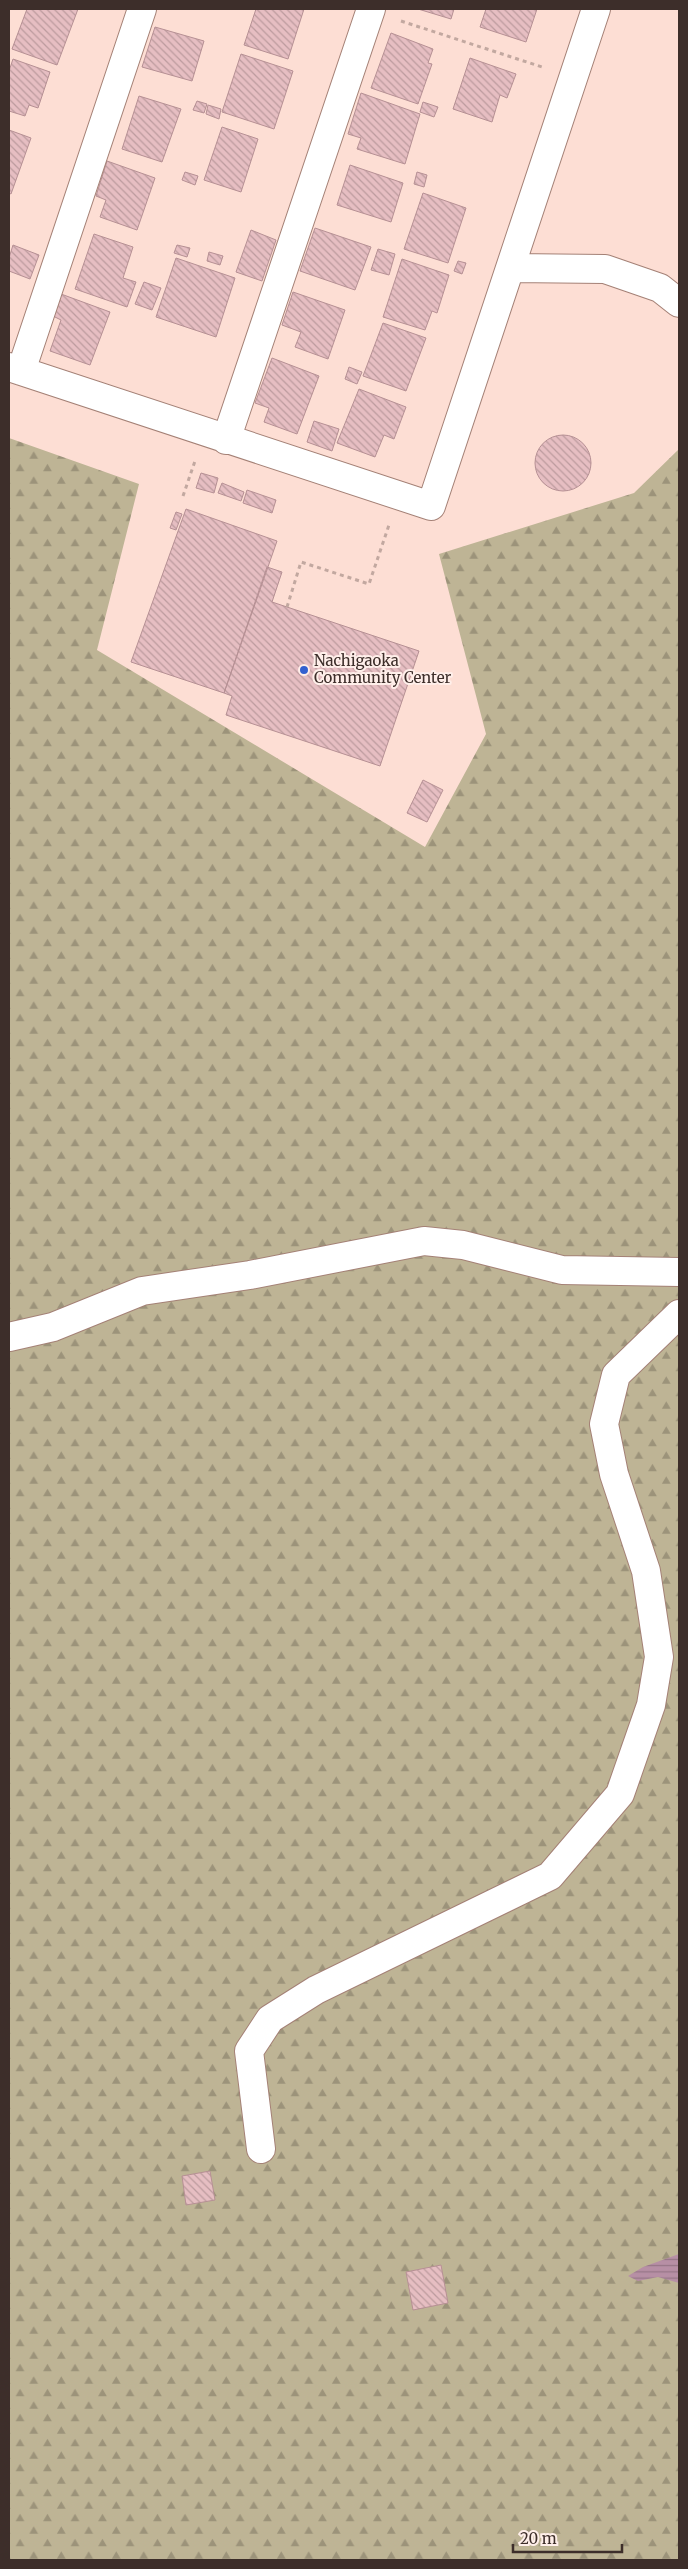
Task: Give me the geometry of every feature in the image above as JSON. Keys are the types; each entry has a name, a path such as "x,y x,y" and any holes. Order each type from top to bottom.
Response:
{"street":[{"path":"142,9 15,369 431,506 512,268 596,9"},
{"path":"226,440 370,9"},
{"path":"512,268 605,269 660,288 679,303"},
{"path":"9,1337 53,1327 142,1291 250,1275 424,1241 463,1245 562,1270 679,1272"},
{"path":"261,2149 249,2051 270,2019 316,1990 550,1876 620,1794 651,1705 659,1657 646,1572 614,1474 604,1424 616,1374 679,1314"}],"path":[{"path":"400,21 574,77"},
{"path":"182,496 195,460"},
{"path":"287,607 301,562 369,584 392,518"}],"green space":[{"path":"9,438 139,484 97,650 425,847 486,734 439,554 634,493 679,449 679,2560 9,2560"}],"shaded area":[{"path":"679,2254 679,2283 658,2277 638,2281 628,2276 643,2267"}],"building":[{"path":"27,9 78,9 57,65 12,49"},
{"path":"256,9 304,9 288,59 244,45"},
{"path":"418,9 454,9 451,19"},
{"path":"486,9 537,9 526,42 480,27"},
{"path":"155,27 204,41 192,81 142,67"},
{"path":"391,33 433,49 428,63 432,64 418,104 371,88"},
{"path":"241,54 293,71 274,129 222,112"},
{"path":"470,58 516,74 507,98 500,95 492,122 453,109"},
{"path":"13,59 50,72 38,108 29,105 25,116 9,111 9,71"},
{"path":"361,93 420,114 405,164 357,149 361,138 348,134"},
{"path":"139,96 181,109 162,162 122,149"},
{"path":"197,101 207,104 204,113 193,110"},
{"path":"423,102 438,107 434,117 420,112"},
{"path":"208,105 221,109 219,119 206,114"},
{"path":"222,127 258,139 241,192 204,180"},
{"path":"9,130 31,138 11,194 9,193"},
{"path":"107,161 155,178 137,230 100,217 106,200 96,196"},
{"path":"350,165 403,183 391,222 337,205"},
{"path":"185,172 198,176 195,185 182,180"},
{"path":"417,172 427,175 424,187 414,184"},
{"path":"423,193 466,208 448,263 404,249"},
{"path":"315,228 371,247 355,290 300,271"},
{"path":"251,230 276,240 262,281 236,272"},
{"path":"94,234 133,247 123,278 136,282 127,307 75,289"},
{"path":"13,245 39,255 30,279 9,271 9,258"},
{"path":"177,245 190,248 187,257 174,253"},
{"path":"378,249 395,254 389,275 371,270"},
{"path":"209,252 223,256 220,265 207,261"},
{"path":"176,258 235,278 216,337 156,317"},
{"path":"402,259 449,275 437,313 432,311 425,330 383,317"},
{"path":"458,261 466,263 462,274 454,271"},
{"path":"144,282 161,288 152,310 135,304"},
{"path":"293,292 345,310 328,359 295,347 301,332 282,325"},
{"path":"61,294 110,312 90,365 50,351 61,320 53,316"},
{"path":"383,323 426,338 406,391 363,376"},
{"path":"272,358 319,376 297,434 264,422 269,408 255,403"},
{"path":"349,367 362,372 357,384 345,379"},
{"path":"359,389 406,407 394,439 384,435 375,457 337,443"},
{"path":"314,421 339,429 332,451 307,442"},
{"path":"557,435 569,435 583,443 591,457 589,474 583,483 569,491 557,491 547,486 540,479 535,469 535,457 540,447 547,440"},
{"path":"201,473 218,478 214,493 196,488"},
{"path":"222,483 244,492 241,501 218,493"},
{"path":"247,490 276,500 272,513 243,503"},
{"path":"186,509 277,541 224,693 131,662"},
{"path":"176,512 182,514 176,530 170,528"},
{"path":"267,567 282,572 272,602 419,651 380,766 226,715 232,696 224,693"},
{"path":"423,780 443,790 427,822 407,813"},
{"path":"210,2171 215,2200 186,2205 182,2176"},
{"path":"441,2265 448,2303 413,2310 406,2272"}],"place":[{"name":"Nachigaoka Community Center","path":"304,670"}]}
